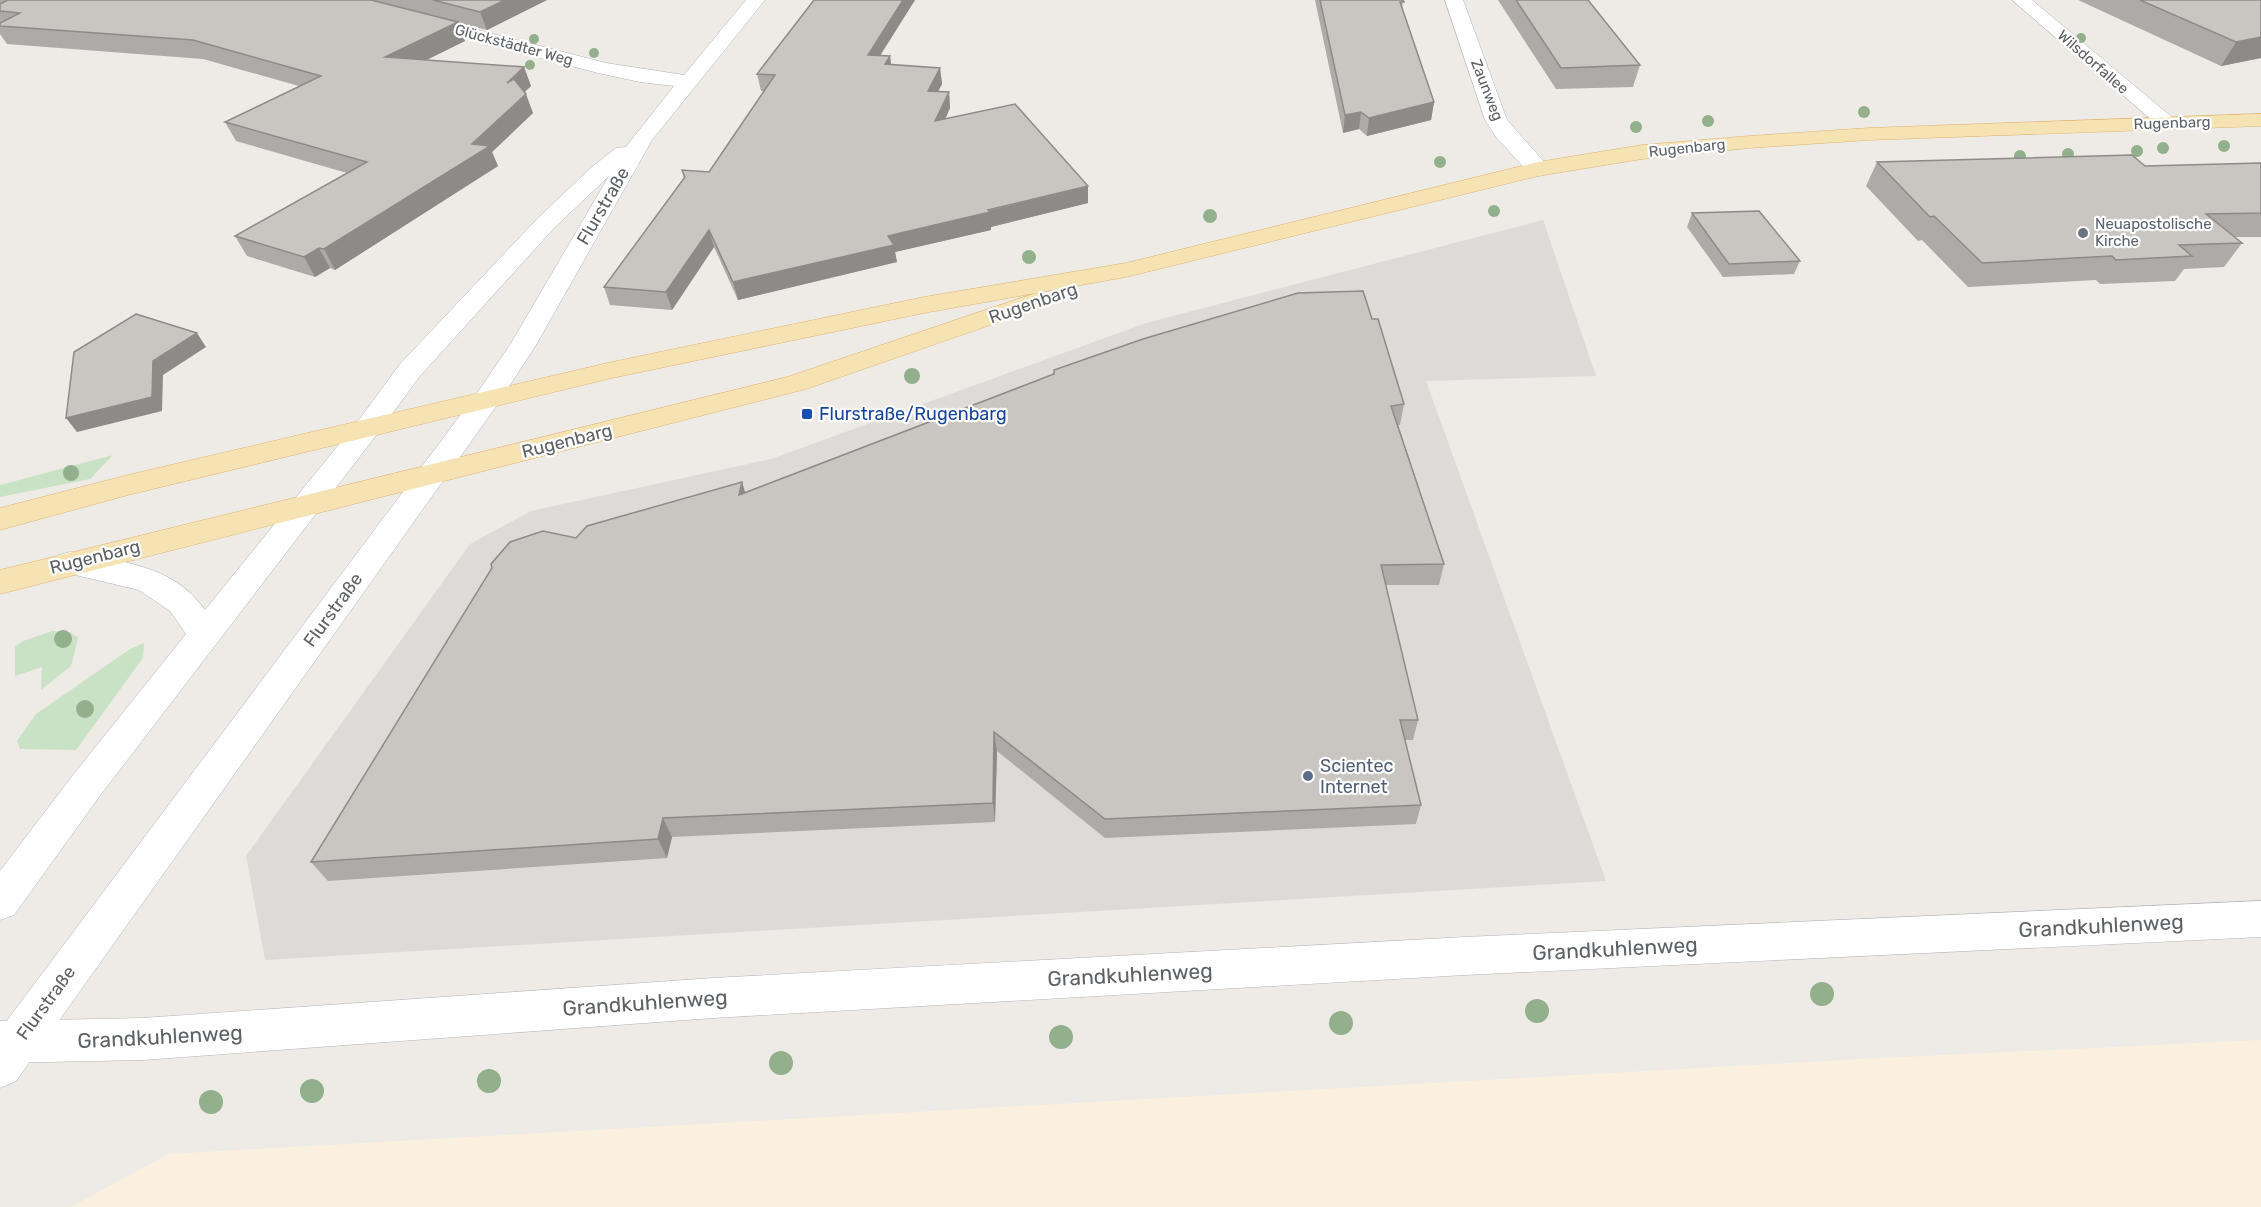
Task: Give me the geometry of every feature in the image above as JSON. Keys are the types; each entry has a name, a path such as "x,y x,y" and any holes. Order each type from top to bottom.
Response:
{"main road":[{"name":"Rugenbarg","path":"0,519 487,399 645,363 924,305 1126,270 1538,168 1642,152 1869,134 2261,120"},
{"name":"Rugenbarg","path":"0,582 796,383 1126,270"}],"street":[{"name":"Glückstädter Weg","path":"341,0 605,69 640,76 688,81"},
{"name":"Flurstraße","path":"6,1050 487,399 522,345 642,138 756,0"},
{"name":"Zaunweg","path":"1454,0 1496,120 1504,132 1538,168"},
{"name":"Wilsdorfallee","path":"2021,0 2167,123"},
{"name":"Flurstraße","path":"0,902 86,786 410,370 546,223 600,172 642,138"},
{"path":"70,563 149,580 182,602 204,634"},
{"name":"Grandkuhlenweg","path":"6,1050 724,998 1465,956 2261,919"}],"shaded area":[{"path":"1543,220 1596,376 1426,381 1606,881 265,960 246,856 470,544 531,511 771,459 1146,323"},
{"path":"2261,1040 2261,1207 71,1207 169,1154 1862,1059"}],"green space":[{"path":"113,455 90,479 0,497 0,485"},
{"path":"52,631 70,632 78,638 71,666 41,690 42,667 15,676 15,647 23,641"},
{"path":"144,643 143,658 76,750 20,749 17,741 36,714 130,649"}],"building":[{"path":"8,0 371,0 458,22 385,57 524,67 507,83 514,79 526,94 472,144 490,146 324,249 319,248 304,257 235,236 367,162 225,122 321,76 193,40 0,26 0,23 20,13 0,11 0,4"},
{"path":"433,0 505,0 480,12"},
{"path":"814,0 903,0 868,55 890,56 885,64 940,68 928,91 949,92 935,121 1015,104 1088,186 888,236 894,245 733,282 709,230 666,292 604,287 685,177 682,170 709,172 775,75 757,74"},
{"path":"1320,0 1403,0 1404,2 1400,2 1434,102 1369,118 1361,112 1345,115"},
{"path":"1516,0 1588,0 1640,65 1561,68"},
{"path":"2140,0 2261,0 2261,37 2236,42"},
{"path":"2132,155 2145,166 2261,163 2261,213 2206,214 2242,243 2179,245 2192,256 2116,260 2112,256 1982,263 1934,216 1930,217 1877,162"},
{"path":"1759,211 1800,261 1729,264 1692,213"},
{"path":"1363,291 1372,319 1378,319 1404,404 1391,406 1444,564 1381,565 1418,720 1400,720 1421,805 1105,819 994,732 993,803 663,818 658,839 311,862 492,568 491,564 510,542 543,531 576,538 587,526 742,482 739,495 1054,374 1054,370 1143,339 1298,293"},
{"path":"136,314 197,333 153,361 152,397 66,418 74,352"}],"place":[{"name":"Neuapostolische Kirche","path":"2083,233"},
{"name":"Flurstraße/Rugenbarg","path":"807,414"},
{"name":"Scientec Internet","path":"1308,776"}]}
